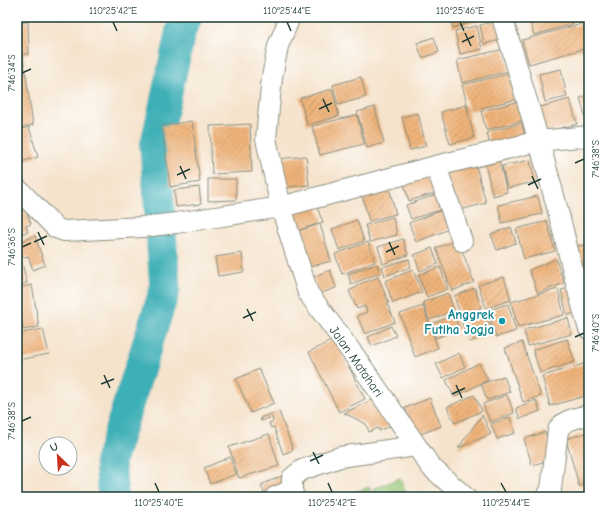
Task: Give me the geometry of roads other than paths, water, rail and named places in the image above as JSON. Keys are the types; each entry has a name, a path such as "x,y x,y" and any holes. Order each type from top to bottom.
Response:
{"street":[{"name":"Jalan Matahari","path":"290,17 278,46 272,77 266,139 282,207 308,293 356,358 431,467 465,497"},
{"path":"502,17 539,142 589,329"},
{"path":"17,189 56,228 64,231 143,227 282,207 436,166 539,142 589,136"},
{"path":"436,166 462,241"},
{"path":"546,497 551,489 558,430 560,426 564,422 589,415"},
{"path":"287,495 292,478 302,470 340,457 416,446"}],"waterway":[{"path":"113,497 110,461 165,289 155,147 181,30 187,17"}],"place":[{"name":"Anggrek Futiha Jogja","path":"502,321"}]}
